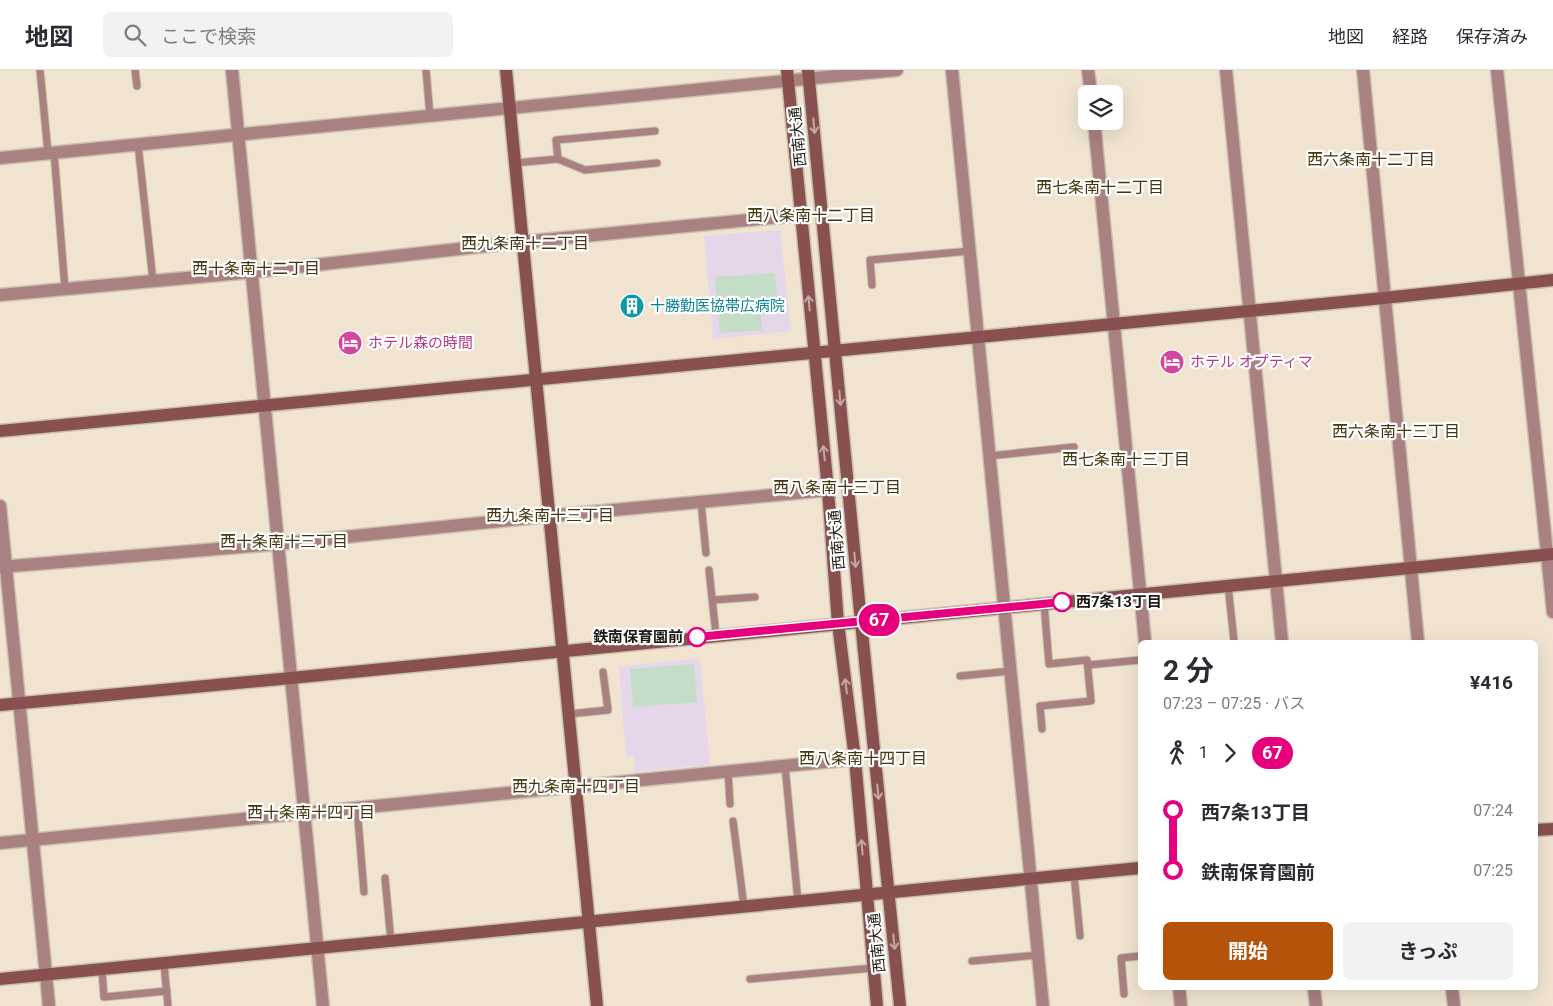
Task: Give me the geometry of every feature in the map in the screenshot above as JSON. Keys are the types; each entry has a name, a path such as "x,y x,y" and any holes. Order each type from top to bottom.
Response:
{"street":[{"path":"232,70 323,1006"},
{"path":"506,70 597,1006"},
{"path":"0,158 510,109 787,75 897,70"},
{"path":"952,70 1043,1006"},
{"path":"1088,70 1090,85"},
{"path":"1226,70 1282,640"},
{"path":"1363,70 1418,640"},
{"path":"1497,70 1550,554 1553,612"},
{"name":"西南大通","path":"808,74 900,1006"},
{"name":"西南大通","path":"787,75 828,490 838,623 855,759 877,1006"},
{"path":"1095,130 1145,640"},
{"path":"0,295 252,272 522,242 801,215"},
{"path":"0,431 1250,309 1384,298 1553,280"},
{"path":"3,567 277,544 828,490"},
{"path":"0,506 3,567 48,1006"},
{"path":"0,705 1550,554"},
{"path":"0,842 855,759"},
{"path":"1538,830 1553,828"},
{"path":"0,979 1138,868"},
{"path":"1179,990 1181,1006"},
{"path":"1314,990 1316,1006"},
{"path":"1452,990 1454,1006"}],"lane":[{"path":"40,70 51,152 65,289"},
{"path":"135,70 137,86"},
{"path":"426,70 430,116"},
{"path":"558,159 556,140 655,131"},
{"path":"138,144 152,281"},
{"path":"515,163 558,159 585,170 657,164"},
{"path":"872,285 870,260 970,250"},
{"path":"989,456 1074,447"},
{"path":"701,502 706,553"},
{"path":"710,570 716,635"},
{"path":"1228,585 1234,640"},
{"path":"713,600 755,597"},
{"path":"1042,729 1040,706 1091,701 1087,660 1049,664 1044,604"},
{"path":"1088,665 1138,660"},
{"path":"960,676 1011,671"},
{"path":"569,714 608,710 603,672"},
{"path":"785,766 798,902"},
{"path":"728,771 730,804"},
{"path":"357,807 364,892"},
{"path":"734,821 744,907"},
{"path":"1074,874 1080,936"},
{"path":"385,878 391,942"},
{"path":"972,961 1038,955"},
{"path":"1124,994 1121,958 1138,956"},
{"path":"164,964 168,1006"},
{"path":"750,979 874,968"},
{"path":"102,970 104,997 166,991"}],"shaded area":[{"path":"780,230 791,331 713,339 704,236"},
{"path":"700,658 710,765 634,772 634,756 626,757 619,667"}],"green space":[{"path":"775,273 778,313 761,315 762,330 720,333 715,277"},
{"path":"694,664 697,702 633,707 630,669"}],"bus line":[{"name":"67","path":"697,637 1062,602"}],"place":[{"name":"十勝勤医協帯広病院","path":"632,306"},
{"name":"ホテル森の時間","path":"350,343"},
{"name":"ホテル オプティマ","path":"1172,362"},
{"name":"西7条13丁目","path":"1062,602"},
{"name":"鉄南保育園前","path":"697,637"}],"district":[{"name":"西六条南十二丁目","path":"1371,159"},
{"name":"西七条南十二丁目","path":"1100,187"},
{"name":"西八条南十二丁目","path":"811,215"},
{"name":"西九条南十二丁目","path":"525,243"},
{"name":"西十条南十二丁目","path":"256,268"},
{"name":"西六条南十三丁目","path":"1396,431"},
{"name":"西七条南十三丁目","path":"1126,459"},
{"name":"西八条南十三丁目","path":"837,487"},
{"name":"西九条南十三丁目","path":"550,515"},
{"name":"西十条南十三丁目","path":"284,541"},
{"name":"西八条南十四丁目","path":"863,758"},
{"name":"西九条南十四丁目","path":"576,786"},
{"name":"西十条南十四丁目","path":"311,812"}]}
